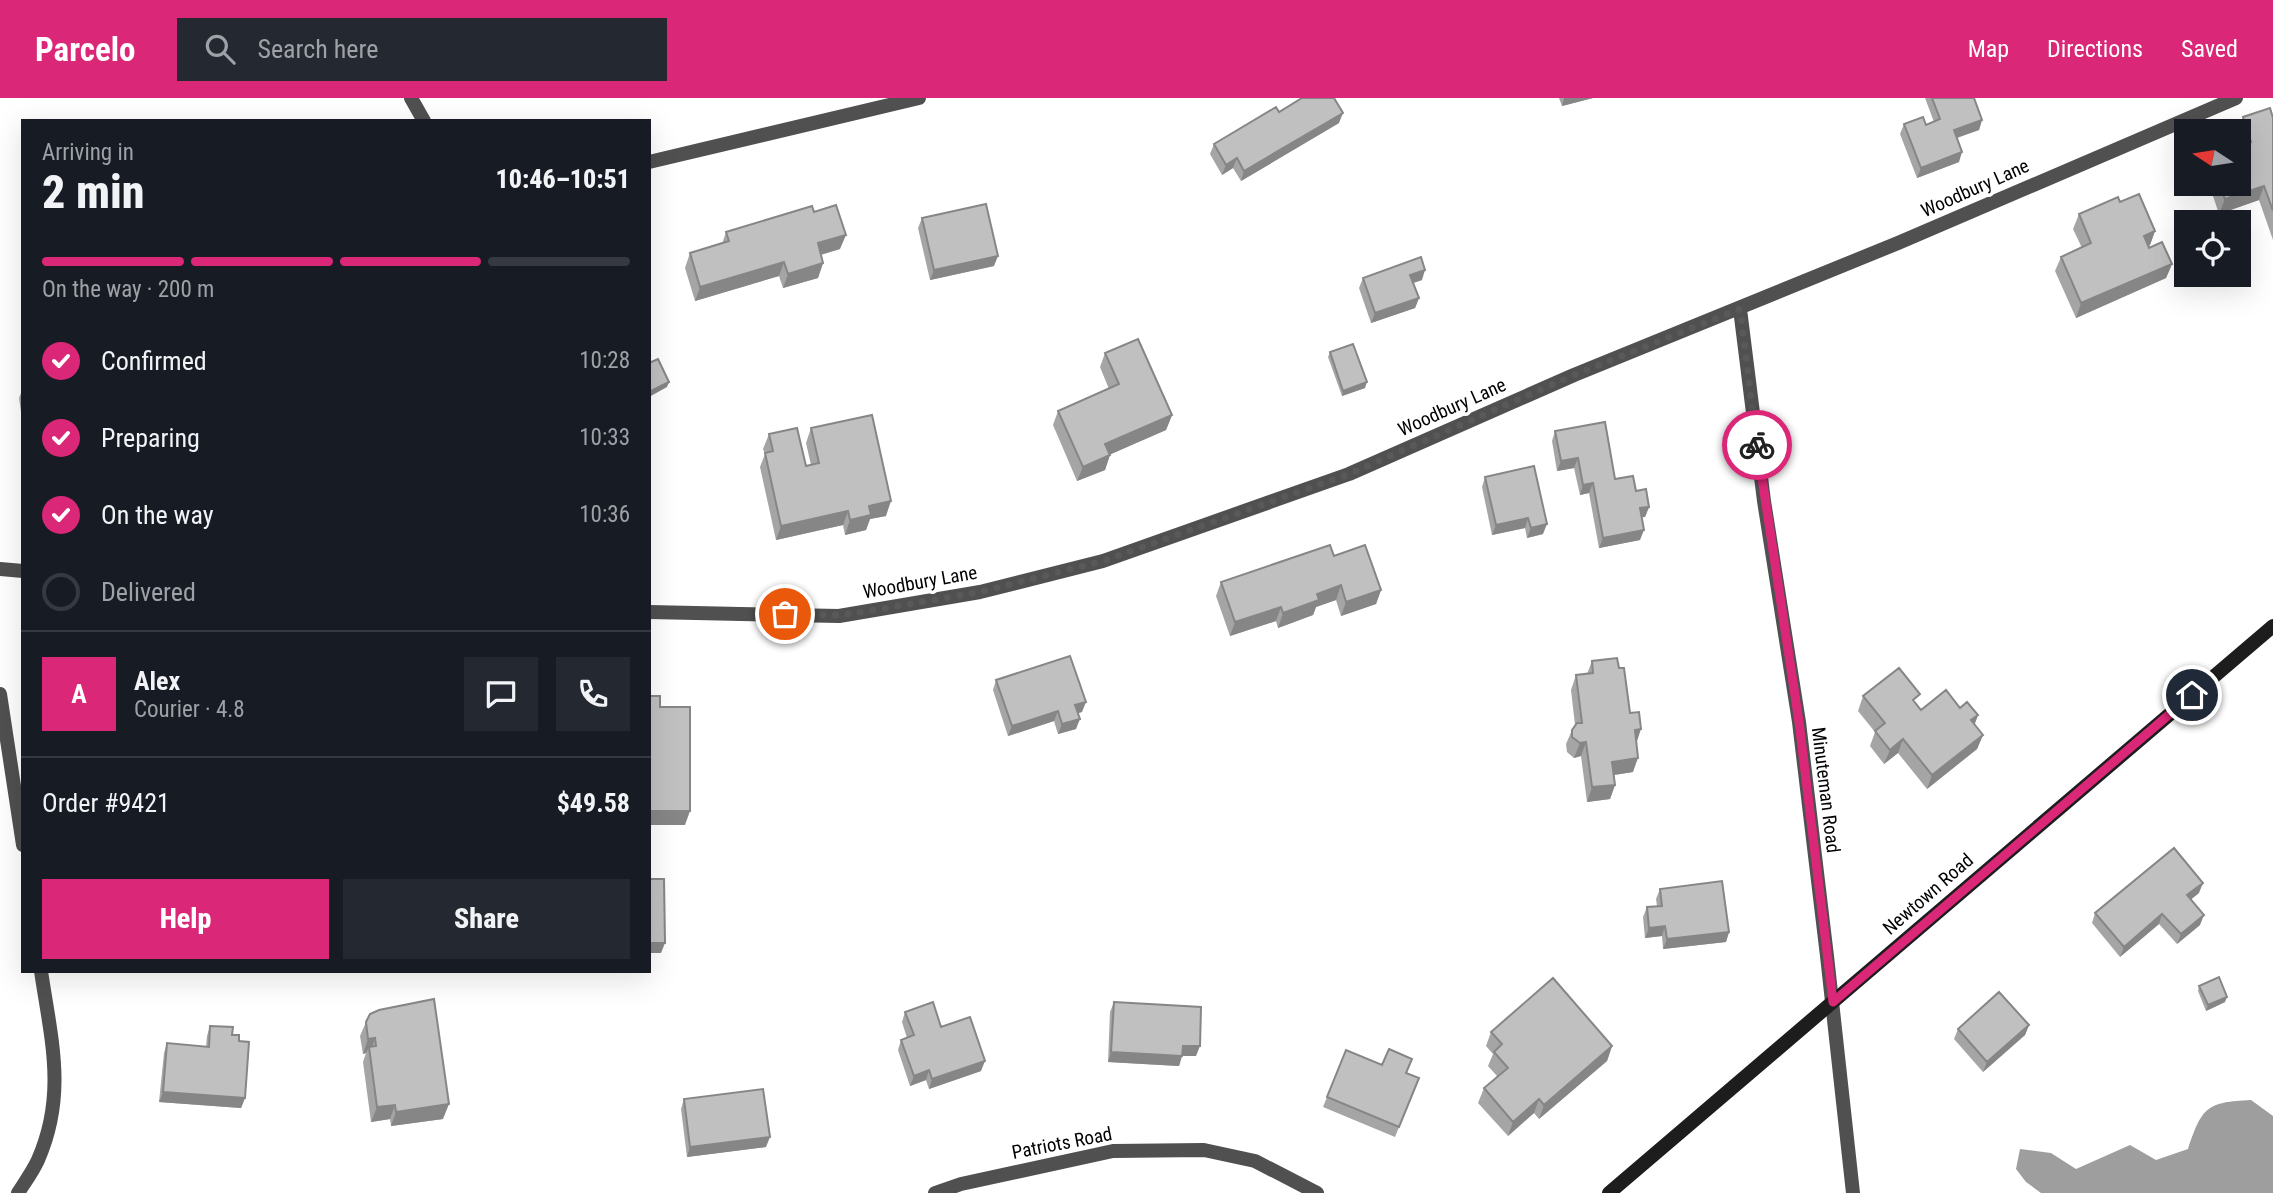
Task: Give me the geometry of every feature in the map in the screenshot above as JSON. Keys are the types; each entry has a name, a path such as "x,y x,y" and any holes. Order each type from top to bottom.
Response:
{"street":[{"path":"411,98 423,119"},
{"path":"651,162 919,98"},
{"name":"Woodbury Lane","path":"651,612 839,615 980,592 1103,561 1349,474 1574,375 1740,309 2236,98"},
{"name":"Minuteman Road","path":"1740,309 1764,501 1799,722 1853,1193"},
{"path":"0,569 21,571"},
{"name":"Newtown Road","path":"1609,1193 2273,626"},
{"path":"0,694 21,832"},
{"path":"18,1193 37,1162 50,1126 56,1087 41,973"},
{"name":"Patriots Road","path":"935,1193 961,1184 1113,1151 1204,1150 1255,1161 1317,1193"}],"shaded area":[{"path":"2251,1100 2273,1116 2273,1193 2041,1193 2026,1182 2016,1169 2020,1149 2051,1153 2076,1169 2130,1145 2156,1160 2188,1149 2202,1116 2215,1105"}],"building":[{"path":"1302,98 1334,98 1343,113 1244,171 1237,158 1226,165 1214,144 1276,107 1279,112"},
{"path":"1932,98 1974,98 1982,120 1954,130 1962,152 1921,168 1904,124 1923,117 1926,125 1940,119"},
{"path":"2270,108 2273,118 2273,211 2264,186 2251,190 2251,119 2243,117"},
{"path":"2139,194 2155,231 2144,236 2149,248 2162,242 2172,264 2081,303 2061,257 2091,243 2079,214 2118,197 2120,202"},
{"path":"986,204 998,256 934,270 922,218"},
{"path":"836,205 846,235 818,243 823,263 788,274 784,262 700,287 690,253 729,241 726,232 812,206 814,212"},
{"path":"1421,257 1425,270 1410,275 1419,298 1375,313 1363,278"},
{"path":"1138,339 1172,415 1105,444 1110,455 1083,467 1058,411 1119,384 1105,353"},
{"path":"1353,344 1367,382 1343,391 1330,352"},
{"path":"658,359 669,382 651,391 651,362"},
{"path":"872,415 891,501 869,506 871,515 850,520 848,511 781,526 765,453 773,451 769,434 797,428 806,466 819,463 811,428"},
{"path":"1605,422 1615,479 1633,476 1636,491 1646,489 1649,507 1640,508 1644,530 1603,538 1593,483 1583,485 1578,458 1561,461 1555,431"},
{"path":"1534,466 1547,524 1531,528 1528,518 1496,525 1485,477"},
{"path":"1330,545 1334,556 1365,545 1381,590 1346,602 1341,585 1317,594 1319,600 1283,613 1281,607 1235,622 1221,582"},
{"path":"1070,656 1086,702 1075,705 1080,719 1062,724 1058,711 1012,726 996,680"},
{"path":"1617,658 1619,668 1624,668 1630,713 1639,712 1641,729 1635,730 1638,758 1612,762 1615,785 1592,787 1586,742 1580,743 1572,737 1572,730 1577,723 1582,723 1576,675 1593,673 1592,661"},
{"path":"1899,668 1920,694 1913,700 1921,710 1946,690 1960,708 1967,702 1978,715 1971,720 1983,735 1932,775 1903,739 1890,750 1875,731 1885,723 1863,696"},
{"path":"651,696 660,696 660,707 690,707 690,811 651,811"},
{"path":"2174,848 2203,883 2187,895 2204,915 2181,934 2162,914 2124,947 2095,913"},
{"path":"651,879 664,879 665,943 651,943"},
{"path":"1722,881 1729,932 1667,939 1665,926 1649,928 1647,907 1662,906 1660,889"},
{"path":"2219,977 2227,997 2208,1005 2199,986"},
{"path":"1553,978 1612,1046 1544,1105 1539,1099 1513,1122 1484,1088 1508,1068 1494,1052 1502,1044 1491,1032"},
{"path":"1999,992 2029,1025 1987,1062 1958,1029"},
{"path":"434,999 449,1104 396,1112 395,1105 377,1107 369,1047 376,1046 375,1038 368,1039 366,1022 370,1014"},
{"path":"933,1002 941,1027 970,1017 985,1061 932,1079 929,1070 914,1076 901,1040 914,1035 905,1012"},
{"path":"1114,1002 1201,1007 1200,1046 1183,1046 1182,1056 1111,1052"},
{"path":"210,1026 233,1027 232,1035 239,1035 239,1041 249,1042 245,1098 163,1092 167,1043 209,1047"},
{"path":"1389,1049 1412,1059 1406,1073 1419,1078 1399,1127 1327,1097 1346,1050 1382,1065"},
{"path":"763,1089 770,1137 690,1147 684,1099"}],"way so far":[{"path":"785,614 839,615 863,612 980,592 1103,561 1349,474 1574,375 1740,309 1757,445"}],"route":[{"path":"1757,445 1799,722 1833,1002 2192,695"}]}
